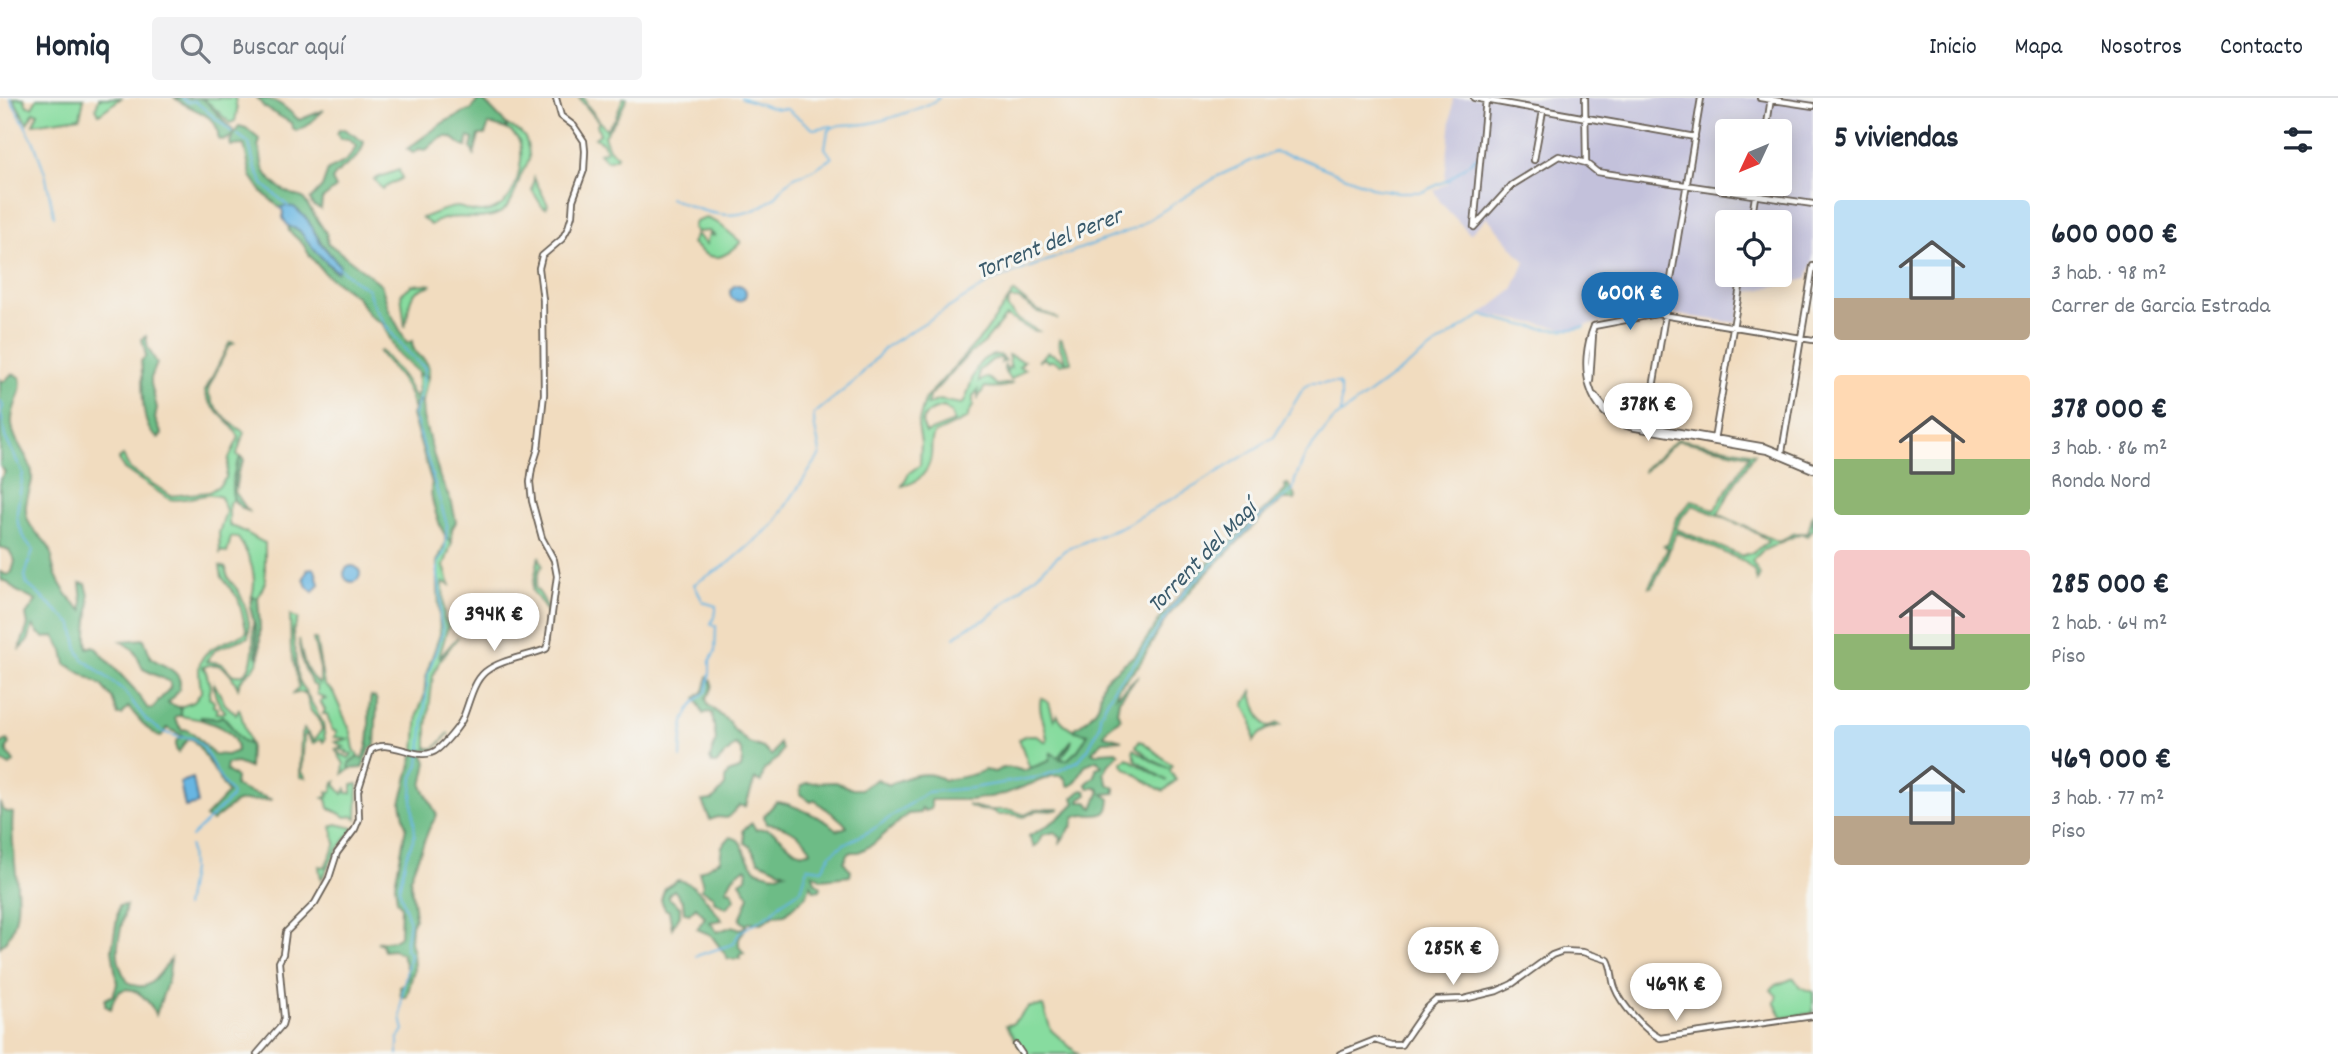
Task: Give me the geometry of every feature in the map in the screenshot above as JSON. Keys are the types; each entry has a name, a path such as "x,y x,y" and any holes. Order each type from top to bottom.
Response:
{"street":[{"path":"257,1054 282,1025 284,1018 279,962 286,932 315,903 329,878 337,853 355,829 359,819 358,791 367,755 376,747 392,746 411,752 430,753 438,749 446,738 457,730 478,681 486,671 496,665 546,649 548,643 557,576 554,560 540,532 530,482 538,449 544,394 543,300 539,268 542,256 562,239 568,228 573,200 584,170 585,151 584,141 574,126 561,116 556,98"},
{"path":"1474,98 1695,137"},
{"path":"1586,98 1586,163"},
{"path":"1646,428 1701,98"},
{"path":"1760,98 1813,106"},
{"path":"1487,99 1474,227 1512,185 1559,156 1586,163 1597,172 1813,204"},
{"path":"1768,119 1771,99"},
{"path":"1534,160 1543,111"},
{"path":"1753,210 1755,197"},
{"path":"1782,454 1813,267"},
{"path":"1714,439 1740,287"},
{"path":"1813,340 1657,314 1594,326 1590,380 1596,398 1604,409 1627,423 1782,454 1813,468"},
{"path":"1340,1054 1375,1040 1401,1045 1425,1010 1436,1000 1464,999 1497,991 1512,984 1552,955 1563,951 1583,952 1608,960 1619,997 1648,1032 1660,1038 1813,1016"},
{"path":"1016,1045 1022,1054"}],"shaded area":[{"path":"1453,98 1813,98 1813,261 1807,279 1792,282 1792,210 1715,210 1715,287 1771,287 1744,293 1737,323 1656,312 1574,330 1482,314 1513,290 1525,262 1487,217 1470,234 1441,203 1434,191 1447,183 1445,179"}],"green space":[{"path":"13,98 24,98 27,106 32,107 37,98 84,98 80,117 33,124 38,113 34,112 27,123"},
{"path":"99,98 121,98 99,114 96,108"},
{"path":"175,98 205,100 233,134 228,139 218,139 215,123"},
{"path":"200,98 235,98 235,121 230,123"},
{"path":"257,98 276,102 299,120 324,110 307,126 296,131 291,123 264,107"},
{"path":"579,98 584,98 606,129 615,119 623,98 627,98 619,115 604,136 616,158 607,161 599,153 606,151 603,143 595,138 600,134 597,125 599,122"},
{"path":"482,99 507,125 506,129 489,124 485,135 479,135 474,155 471,148 473,139 468,137 467,147 445,137 426,150 419,149 413,153 407,149 444,122 472,109 477,101"},
{"path":"507,125 524,136 529,158 506,209 487,217 447,218 431,225 422,218 454,207 475,212 488,211 504,203 514,188 521,160 519,141 506,129"},
{"path":"239,126 246,128 260,140 258,147 262,165 270,179 285,191 303,198 326,233 328,243 381,284 389,310 407,343 412,341 415,352 426,361 428,377 422,376 396,352 383,324 370,316 357,297 325,274 303,244 289,231 288,226 299,230 334,271 340,266 307,219 294,207 280,208 262,192 251,176 244,145 231,146 230,142"},
{"path":"344,129 364,142 362,149 332,180 336,188 322,199 321,209 313,206 310,200 322,187 328,170 348,159 356,146 349,139 340,139 337,134"},
{"path":"399,170 402,178 382,189 374,179"},
{"path":"534,178 548,205 546,208 532,190"},
{"path":"706,218 718,223 741,242 723,256 711,257 699,250 692,243 696,234 706,244 709,234 715,236 709,231 697,232 693,228 695,222"},
{"path":"412,285 432,285 413,295 405,327 401,294"},
{"path":"1014,292 1035,308 1053,316 1038,312 1018,299 1010,299 1007,307 1017,319 1038,331 1033,331 1006,316 985,342 967,356 929,397 927,405 939,400 961,404 964,402 979,364 991,356 1000,355 1005,361 1001,363 1002,359 999,358 992,360 979,371 979,382 987,377 997,385 1013,383 1003,387 985,387 978,398 978,390 973,396 973,406 968,418 934,434 930,462 925,472 913,482 902,486 909,473 920,465 918,425 925,399 984,334","holes":["944,407 951,413 954,422 926,433 922,423 933,410"]},
{"path":"146,336 148,348 157,363 151,384 157,408 155,419 162,435 158,438 147,425 143,403 141,361 146,356 142,339"},
{"path":"1059,339 1062,340 1071,362 1060,364 1053,360 1048,362 1044,358 1038,361 1048,352 1066,361"},
{"path":"230,342 234,343 228,347 208,389 212,401 222,414 244,432 237,454 241,457 233,478 234,499 229,503 229,523 230,526 265,543 265,582 258,598 251,599 254,575 238,538 231,537 227,553 220,553 219,533 226,511 221,497 209,495 169,499 124,469 119,459 123,456 130,469 171,496 209,492 220,485 226,478 229,458 239,437 210,403 205,391"},
{"path":"381,351 404,379 415,400 418,393 418,371 422,376 428,377 422,403 415,403 413,409 405,385 379,352"},
{"path":"1008,355 1024,361 1019,367 1025,369 1011,380 1004,369 1005,365 1007,371 1011,368"},
{"path":"12,374 20,377 21,383 13,412 13,430 32,474 26,506 27,518 51,551 56,576 63,589 83,611 80,583 86,584 89,602 88,648 94,646 134,689 148,709 152,709 170,688 170,682 143,669 134,650 121,641 144,639 151,658 176,673 179,678 179,689 168,703 181,708 181,716 176,716 175,719 182,730 194,734 213,754 227,755 237,751 234,739 225,730 202,720 201,717 216,719 222,716 241,739 250,745 249,768 237,763 227,764 226,770 236,778 235,786 272,800 241,801 212,821 205,817 228,793 192,739 188,739 178,753 176,741 183,736 167,728 161,737 155,734 128,707 122,715 118,715 112,698 101,685 66,664 63,651 54,636 45,638 33,625 28,641 19,650 28,625 26,615 36,601 2,581 0,572 7,575 12,572 15,561 9,550 0,547 0,479 5,472 0,466 0,379 3,382"},
{"path":"418,400 422,403 423,417 440,478 452,503 456,522 452,529 452,542 440,524 434,506 432,483 412,415"},
{"path":"1678,439 1755,453 1718,514 1778,542 1795,533 1801,533 1762,551 1752,561 1760,575 1757,581 1754,571 1744,561 1676,532 1666,559 1652,587 1649,587 1668,548 1664,546 1668,544 1676,519 1692,500 1714,510 1750,455 1678,440 1644,469","holes":["1693,505 1745,527 1768,542 1742,556 1676,529 1680,519"]},
{"path":"241,457 244,460 238,472 235,492 248,511 233,498 235,470"},
{"path":"1288,484 1296,497 1295,500 1283,500 1267,512 1202,578 1167,617 1139,665 1118,688 1116,696 1139,675 1119,700 1117,712 1121,718 1107,729 1104,735 1122,740 1103,741 1092,752 1095,754 1116,751 1119,754 1104,773 1108,784 1115,788 1115,793 1103,794 1110,799 1106,812 1075,816 1072,826 1059,844 1061,838 1055,832 1042,835 1034,847 1029,836 1064,813 1075,803 1073,798 1082,790 1086,791 1087,795 1079,802 1087,802 1093,808 1100,791 1097,788 1089,788 1086,784 1095,776 1096,768 1102,766 1097,760 1085,765 1076,782 1070,786 1062,776 1052,776 1002,795 970,800 931,800 931,809 925,811 922,808 920,813 908,814 872,845 859,852 847,854 844,862 851,871 850,876 822,879 813,874 815,882 821,887 820,890 814,891 811,884 807,895 785,914 774,915 762,923 750,922 746,925 740,920 749,896 740,882 746,878 747,869 744,868 733,877 726,890 732,891 735,899 726,908 701,889 703,885 699,872 720,860 722,846 730,837 739,841 758,871 773,875 785,872 759,861 750,846 745,843 743,830 752,823 756,830 772,831 797,851 811,851 804,840 793,832 766,824 764,816 776,802 808,812 837,830 847,827 815,800 811,802 800,794 801,787 806,783 836,782 852,789 861,789 877,779 888,785 924,774 944,780 984,770 995,772 1008,768 1023,771 1049,761 1051,753 1058,757 1072,740 1060,759 1067,760 1078,750 1088,734 1075,731 1075,728 1098,706 1105,679 1137,653 1162,616 1205,566 1286,490 1285,485"},
{"path":"1813,513 1813,529 1807,536 1801,533 1808,533"},
{"path":"445,537 452,542 444,566 450,585 443,582 444,618 448,626 439,658 458,637 439,662 433,676 427,748 435,748 449,733 434,750 415,751 418,713 424,697 426,675 440,634 437,562 445,544"},
{"path":"539,556 542,566 535,588 546,605 549,626 545,609 532,590"},
{"path":"220,566 226,568 229,578 239,592 247,614 249,632 248,637 216,649 206,661 222,664 235,675 248,670 253,654 253,622 256,631 256,656 260,656 255,667 242,679 238,688 221,666 203,667 211,686 209,697 214,702 213,706 218,709 216,713 225,711 216,698 214,683 225,704 236,714 239,709 250,745 239,738 226,719 201,717 202,720 181,716 180,707 194,702 201,692 199,670 203,657 214,648 247,632 238,598 222,577"},
{"path":"253,597 258,598 258,657 256,631 250,607"},
{"path":"290,615 298,619 293,631 299,680 323,723 325,740 323,742 321,739 313,744 306,734 304,736 302,772 306,778 300,777 301,734 304,729 314,741 322,729 319,720 311,711 306,694 293,694 299,687 291,651"},
{"path":"299,639 308,670 320,684 320,668 313,639 316,639 324,685 333,692 351,732 358,756 349,763 350,769 343,774 344,764 337,752 349,758 352,754 335,749 344,747 335,742 349,739 334,737 337,732 332,730 327,714 323,714 325,710 320,701 326,699 317,694 317,686 313,685 307,674 301,657"},
{"path":"708,677 712,685 706,698 708,705 749,743 763,748 772,756 779,743 782,749 778,758 764,770 761,782 755,779 744,807 740,805 727,818 717,817 710,820 702,801 713,800 725,786 728,773 741,768 742,752 735,745 716,764 712,764 710,758 716,740 712,713 703,714 696,698 704,691"},
{"path":"1252,691 1257,710 1268,727 1278,723 1281,725 1262,732 1254,741 1252,720 1244,705"},
{"path":"371,696 377,701 375,745 370,749 362,768 350,769 349,763 358,756 362,759 366,751"},
{"path":"1041,698 1049,703 1054,720 1057,714 1070,728 1089,734 1067,760 1060,759 1072,740 1057,758 1051,753 1050,761 1030,769 1019,739 1033,735 1047,741 1040,708"},
{"path":"7,740 10,744 7,752 14,762 10,766 0,760 0,744"},
{"path":"1139,741 1172,765 1170,771 1176,780 1164,791 1123,766 1122,762 1127,758 1167,781 1136,760 1134,749 1154,762 1169,768 1152,760 1136,746"},
{"path":"414,753 424,755 427,762 422,786 437,815 410,878 415,918 411,925 410,942 414,970 407,996 404,998 401,997 400,987 408,976 402,954 393,950 384,951 382,944 377,942 394,940 400,936 401,906 397,900 395,884 406,827 401,803"},
{"path":"336,782 343,794 346,789 347,793 352,793 352,785 358,784 357,819 353,816 346,817 329,808 327,799 324,798 329,796 327,792 332,791 334,783"},
{"path":"0,804 4,811 13,813 17,902 16,919 10,934 0,947"},
{"path":"967,805 988,810 1011,810 1025,815 1037,809 1060,809 1038,810 1024,817 999,815"},
{"path":"336,824 354,828 336,852 321,880 319,866 325,867 336,843 331,827"},
{"path":"678,880 698,890 722,920 710,922 717,932 733,926 740,929 746,927 739,939 739,947 744,953 739,955 740,959 728,959 711,935 697,929 705,917 696,907 689,914 684,912 683,902 674,890 669,894 669,898 680,907 680,915 672,928 669,911 661,900 665,888"},
{"path":"126,905 118,953 122,972 128,982 135,986 148,985 171,959 168,980 156,1015 146,1000 133,990 120,992 111,1009 105,1006 105,999 113,995 117,984 112,949 119,906"},
{"path":"1794,978 1800,987 1813,992 1813,1013 1783,1018 1774,1002 1777,996 1771,990 1774,986"},
{"path":"1043,1006 1051,1030 1078,1054 1025,1054 1006,1025 1012,1024 1029,1007"}],"water":[{"path":"294,207 307,219 321,244 340,266 337,272 316,252 299,230 288,226 280,208"},
{"path":"735,285 741,285 746,293 744,299 735,301 730,296 730,290"},
{"path":"352,566 358,568 358,580 352,582 346,580 344,574 346,568"},
{"path":"312,568 319,584 313,592 307,587 304,578 308,569"},
{"path":"193,778 198,804 185,807 180,782"}],"waterway":[{"path":"10,98 33,140 45,173 54,216"},
{"path":"182,98 188,102 195,101 232,132"},
{"path":"741,98 769,107 787,109 813,129 832,126"},
{"path":"670,198 710,212 735,215 748,212 774,198 793,178 832,158 825,148 828,131 832,128 881,120 915,110 939,98"},
{"path":"238,135 249,143 255,168 264,185 288,206"},
{"name":"Torrent del Perer","path":"681,758 685,720 698,698 707,691 710,661 715,652 716,626 711,624 716,606 703,602 694,584 729,563 773,525 820,455 814,414 855,381 887,346 992,281 1134,229 1218,176 1275,152 1300,158 1376,189 1399,192 1422,192 1448,180 1477,157"},
{"path":"338,267 368,289 376,310 391,332 425,368 414,414 447,525 445,551 438,563 443,631 428,674 421,751"},
{"name":"Torrent del Magí","path":"696,956 733,944 740,932 772,913 781,903 801,890 808,867 822,869 831,854 844,844 872,830 927,792 1039,777 1078,761 1100,726 1100,715 1116,684 1131,668 1188,588 1263,514 1293,490 1306,454 1333,420 1437,344 1482,315 1546,329 1585,327"},
{"path":"955,637 968,627 985,620 1065,550 1125,525 1197,485 1274,437 1304,387 1311,383 1338,383 1341,389 1341,413"},
{"path":"0,401 3,406 1,413 5,437 23,473 17,512 18,523 33,550 25,576 27,584 73,625 78,651 83,659 123,690 147,721 163,732 193,738 203,747 232,794 191,837"},
{"path":"398,1054 398,1039 404,1030 401,1002 410,954 405,949 409,920 399,889 406,857 415,835 413,777 420,755"},
{"path":"185,907 191,870 190,846"}]}
